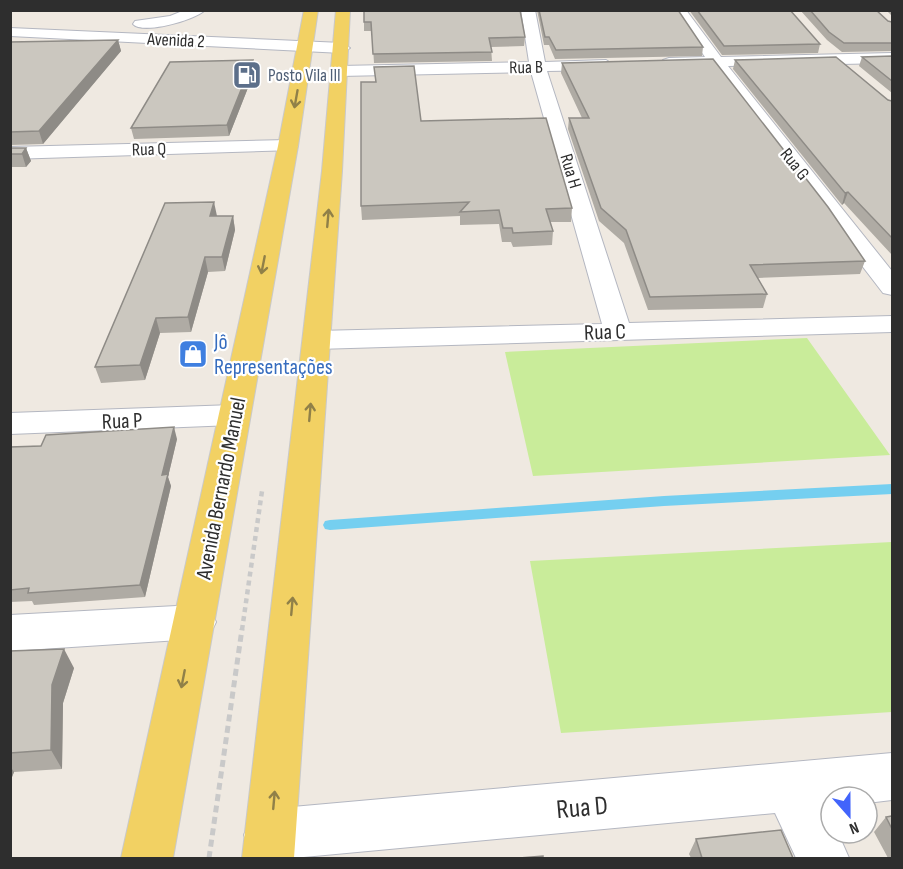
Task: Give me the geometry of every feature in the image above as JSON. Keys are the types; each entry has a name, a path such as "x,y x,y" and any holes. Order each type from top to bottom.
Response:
{"main road":[{"name":"Avenida Bernardo Manuel","path":"147,858 288,146 311,10"},
{"path":"269,847 317,340 343,10"}],"street":[{"path":"10,22 120,26 172,20 199,10"},
{"name":"Rua H","path":"528,10 538,67 618,331"},
{"name":"Rua G","path":"679,10 750,108 892,287"},
{"name":"Avenida 2","path":"10,32 304,49 341,58"},
{"name":"Avenida 2","path":"10,40 304,49"},
{"path":"820,45 860,78"},
{"name":"Rua B","path":"341,58 538,67 622,64"},
{"path":"657,63 892,58"},
{"name":"Rua Q","path":"10,153 288,146"},
{"name":"Rua C","path":"317,340 892,324"},
{"name":"Rua P","path":"10,424 233,415"},
{"path":"10,633 195,622"},
{"name":"Rua D","path":"269,847 892,777"},
{"path":"789,788 823,858"}],"green space":[{"path":"807,338 890,455 533,476 505,352"},
{"path":"892,542 892,712 561,733 530,561"}],"building":[{"path":"364,10 520,10 525,37 489,38 492,52 373,54 371,22 364,22"},
{"path":"539,10 678,10 703,47 556,50 549,37 545,37"},
{"path":"697,10 790,10 820,44 724,46"},
{"path":"810,10 876,10 892,22 892,43 844,43 829,32"},
{"path":"118,40 39,131 10,132 10,42"},
{"path":"892,56 892,81 862,57"},
{"path":"836,57 892,101 892,238 848,192 845,193 735,60"},
{"path":"713,59 828,207 865,261 750,265 767,294 650,297 626,230 601,208 569,118 589,118 562,63"},
{"path":"253,60 227,125 131,128 170,62"},
{"path":"414,66 421,121 546,118 572,208 546,209 553,231 513,233 512,228 503,228 499,210 460,212 469,202 361,206 361,82 376,82 374,67"},
{"path":"10,148 26,148 22,154 10,154"},
{"path":"214,202 210,216 233,216 222,257 205,257 188,317 156,318 140,365 95,367 165,203"},
{"path":"174,427 162,475 168,474 140,585 28,593 29,588 10,590 10,447 41,446 46,435"},
{"path":"64,649 52,685 51,750 10,753 10,651"},
{"path":"892,816 892,829 886,817"},
{"path":"781,830 793,858 702,858 696,839"},
{"path":"543,856 543,858 519,858"}],"waterway":[{"path":"330,525 664,501 892,489"}],"place":[{"name":"Posto Vila III","path":"247,75"},
{"name":"Jô Representações","path":"193,354"}]}
